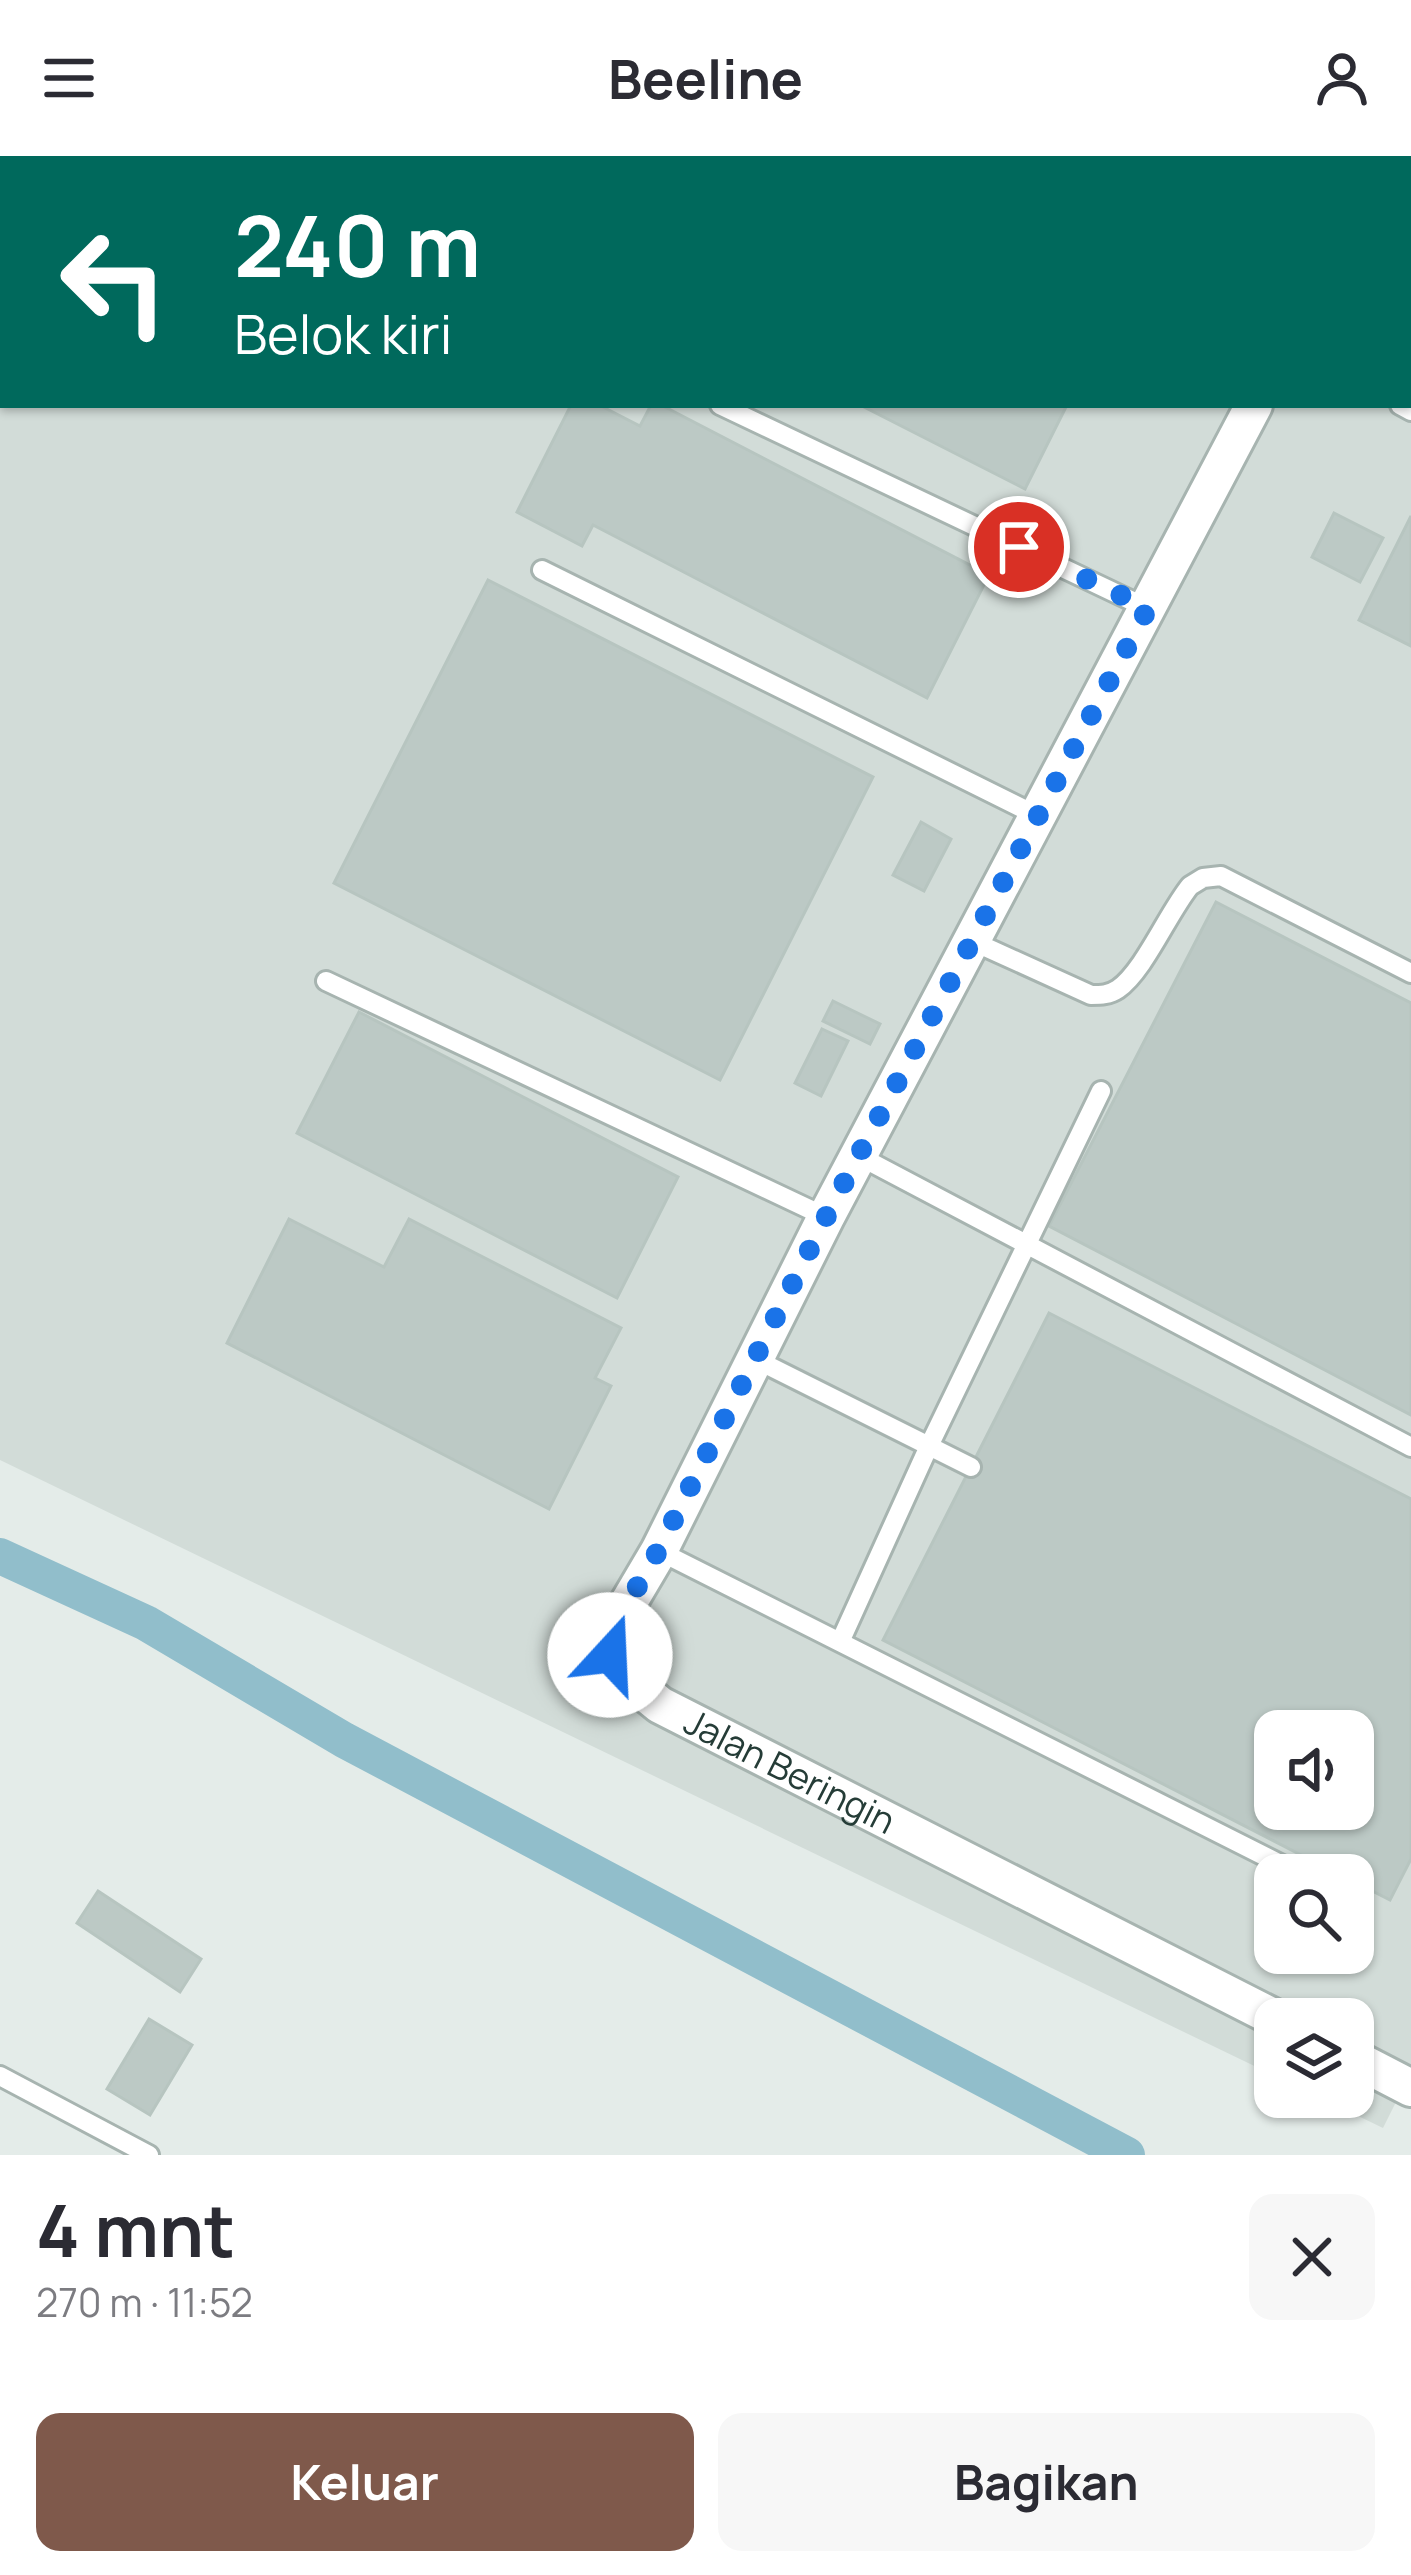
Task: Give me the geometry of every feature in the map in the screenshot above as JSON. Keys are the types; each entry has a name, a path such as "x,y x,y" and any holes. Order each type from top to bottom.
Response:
{"street":[{"name":"Jalan Beringin","path":"1250,408 826,1217 658,1551 610,1634 610,1655 622,1675 643,1694 1254,2007"},
{"path":"1374,2069 1411,2088"}],"lane":[{"path":"726,408 1148,608"},
{"path":"542,570 1038,816"},
{"path":"972,940 1090,995 1108,994 1122,987 1135,971 1190,886 1203,878 1221,876 1411,973"},
{"path":"326,981 826,1217"},
{"path":"840,1642 1101,1091"},
{"path":"859,1156 1411,1447"},
{"path":"755,1359 970,1467"},
{"path":"658,1551 1260,1854"},
{"path":"0,2076 148,2155"}],"shaded area":[{"path":"0,408 1411,408 1411,2072 1383,2128 1362,2118 1374,2118 1374,1998 1254,1998 1254,2066 0,1460"}],"building":[{"path":"569,408 605,408 640,426 649,408 667,408 989,575 927,698 593,525 582,546 517,512"},
{"path":"866,408 1066,408 1025,489"},
{"path":"1334,513 1383,538 1360,582 1312,557"},
{"path":"1411,516 1411,646 1359,620"},
{"path":"488,580 873,777 720,1080 334,883"},
{"path":"921,822 951,839 924,891 893,875"},
{"path":"1216,902 1411,1003 1411,1415 1049,1226"},
{"path":"833,1001 880,1024 870,1044 823,1021"},
{"path":"359,1012 678,1177 617,1298 297,1133"},
{"path":"822,1029 848,1041 821,1096 795,1083"},
{"path":"289,1219 384,1267 409,1219 621,1328 595,1378 611,1386 549,1509 227,1343"},
{"path":"1049,1313 1411,1499 1411,1859 1390,1900 1374,1892 1374,1854 1299,1854 883,1640"},
{"path":"98,1891 201,1959 180,1992 77,1923"},
{"path":"149,2019 192,2045 150,2115 107,2089"}],"waterway":[{"path":"0,1556 146,1623 344,1740 1127,2155"}],"route":[{"path":"610,1655 610,1634 658,1551 826,1217 1148,608 1019,547"}]}
